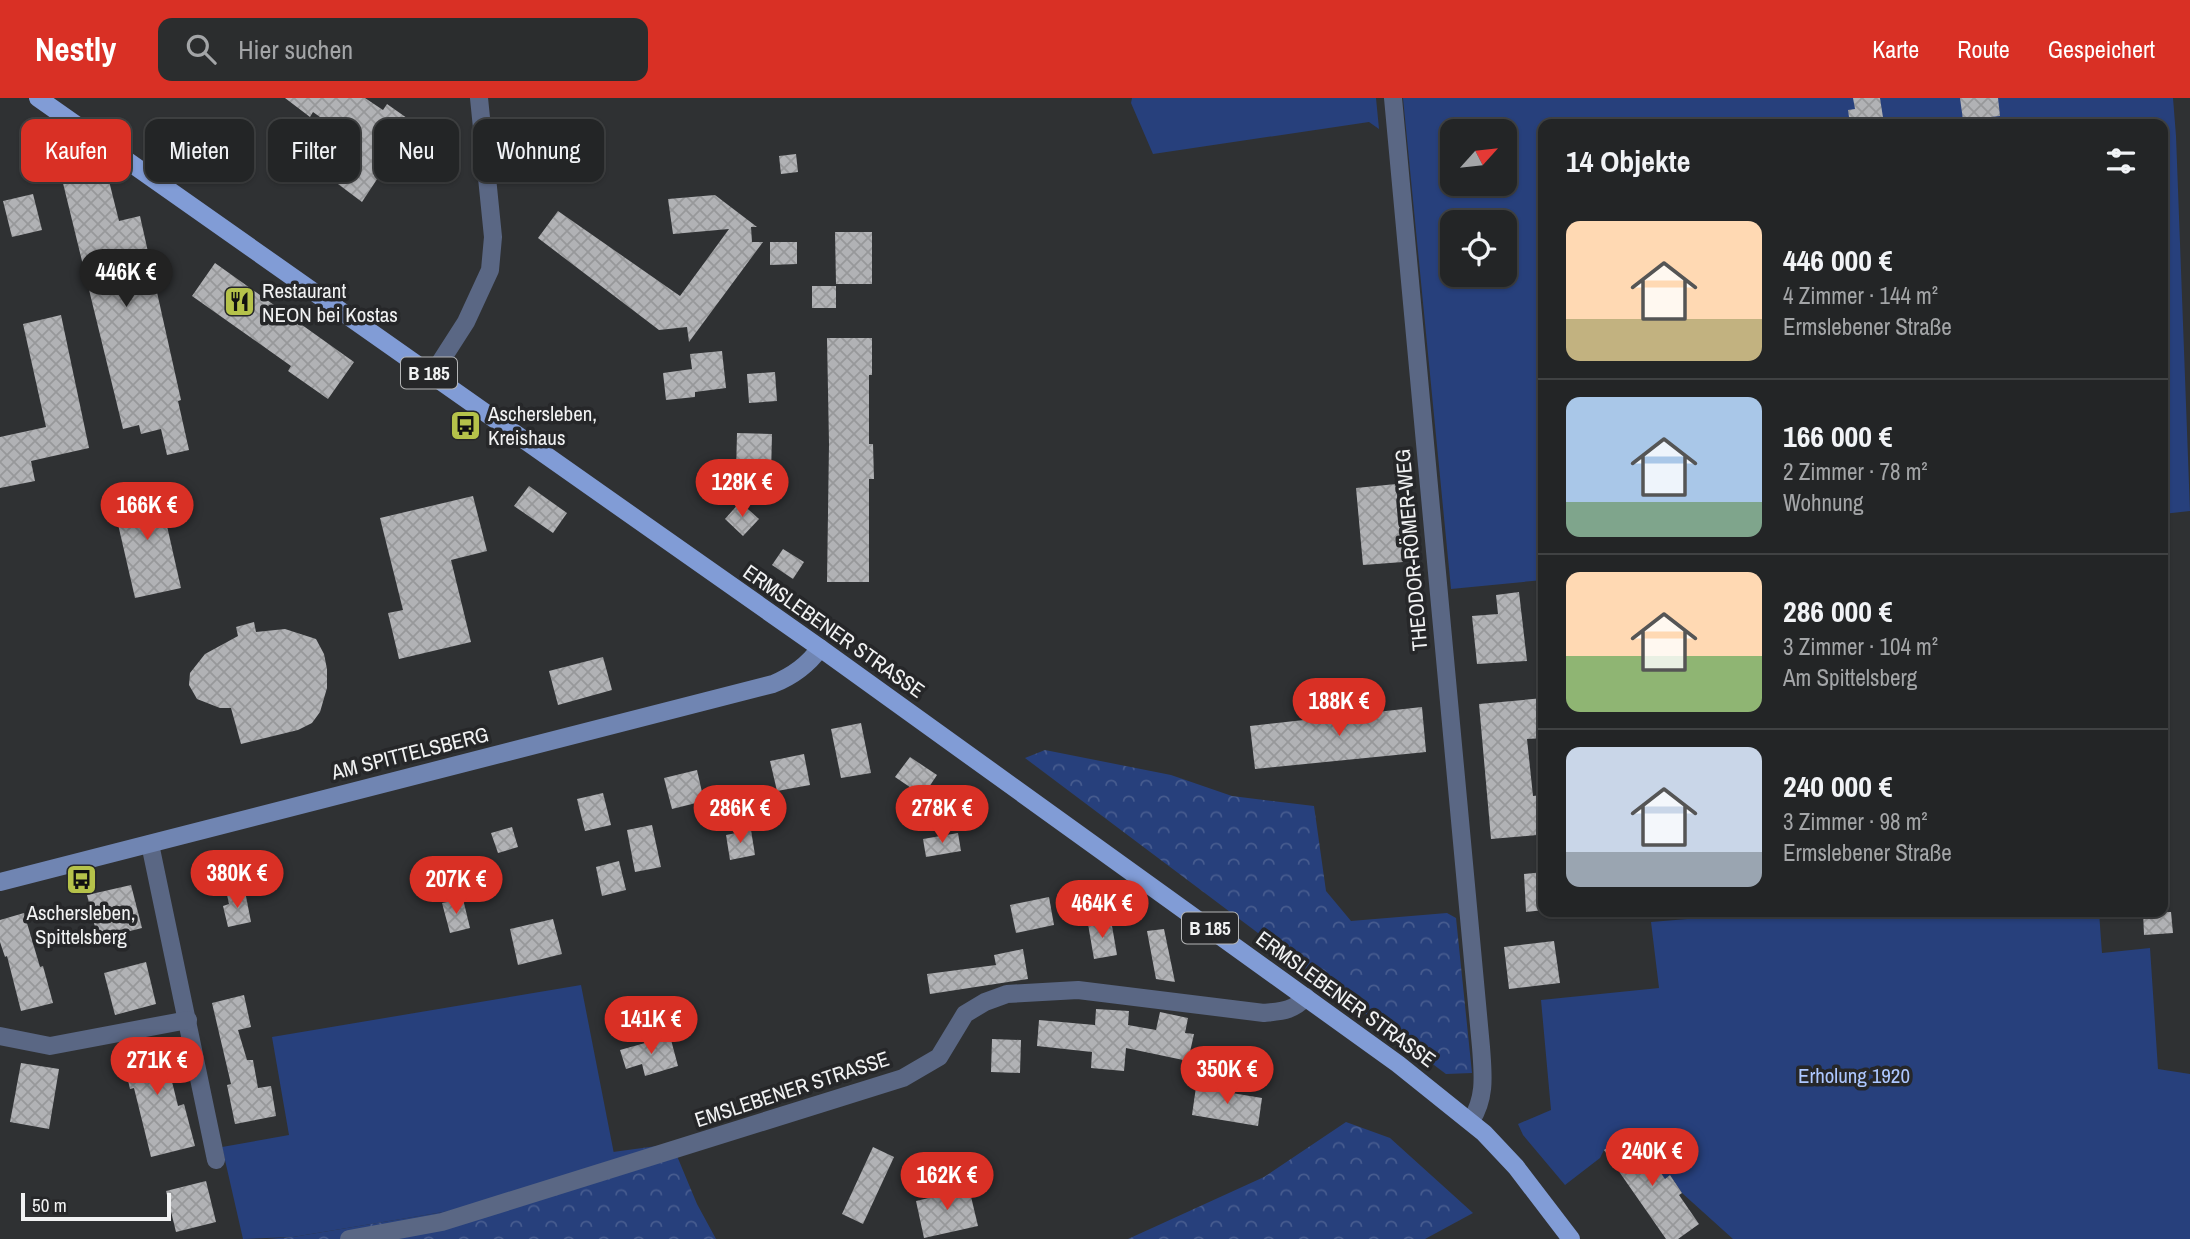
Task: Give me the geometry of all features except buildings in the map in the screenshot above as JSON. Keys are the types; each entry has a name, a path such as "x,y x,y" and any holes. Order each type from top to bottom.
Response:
{"main road":[{"name":"ERMSLEBENER STRASSE","path":"38,98 820,648 1429,1087 1471,1121 1516,1167 1571,1239"},
{"name":"AM SPITTELSBERG","path":"0,882 773,684 803,667 820,648"}],"street":[{"path":"432,375 466,322 490,270 493,237 479,98"},
{"name":"THEODOR-RÖMER-WEG","path":"1392,98 1481,1047 1484,1088 1479,1107 1471,1121"},
{"path":"150,844 216,1160"},
{"name":"EMSLEBENER STRASSE","path":"349,1239 442,1222 902,1079 939,1057 965,1014 985,1002 1007,994 1078,990 1264,1013 1297,1007 1306,997"},
{"path":"0,1036 50,1046 188,1020"}],"green space":[{"path":"1132,98 1376,98 1379,129 1369,122 1153,154 1131,103"},
{"path":"1403,98 2173,98 2190,511 2168,513 2168,119 1538,119 1538,580 1451,589"},
{"path":"1045,750 1171,775 1232,796 1314,806 1326,891 1351,921 1447,913 1456,918 1472,1073 1446,1074 1025,758"},
{"name":"Erholung 1920","path":"1712,917 2099,917 2102,953 2150,948 2158,1069 2190,1074 2190,1239 1733,1239 1682,1193 1670,1175 1665,1179 1604,1150 1600,1158 1565,1185 1523,1135 1518,1124 1551,1110 1541,1000 1659,988 1651,922"},
{"path":"581,985 615,1159 467,1208 293,1237 243,1239 222,1147 289,1135 272,1037"},
{"path":"1346,1122 1390,1138 1473,1213 1425,1239 1128,1239 1264,1177"},
{"path":"672,1144 697,1204 716,1239 267,1239 467,1208 614,1159 613,1152"}],"place":[{"name":"Restaurant NEON bei Kostas","path":"239,302"},
{"name":"Aschersleben, Kreishaus","path":"465,425"},
{"name":"Aschersleben, Spittelsberg","path":"81,880"}]}
